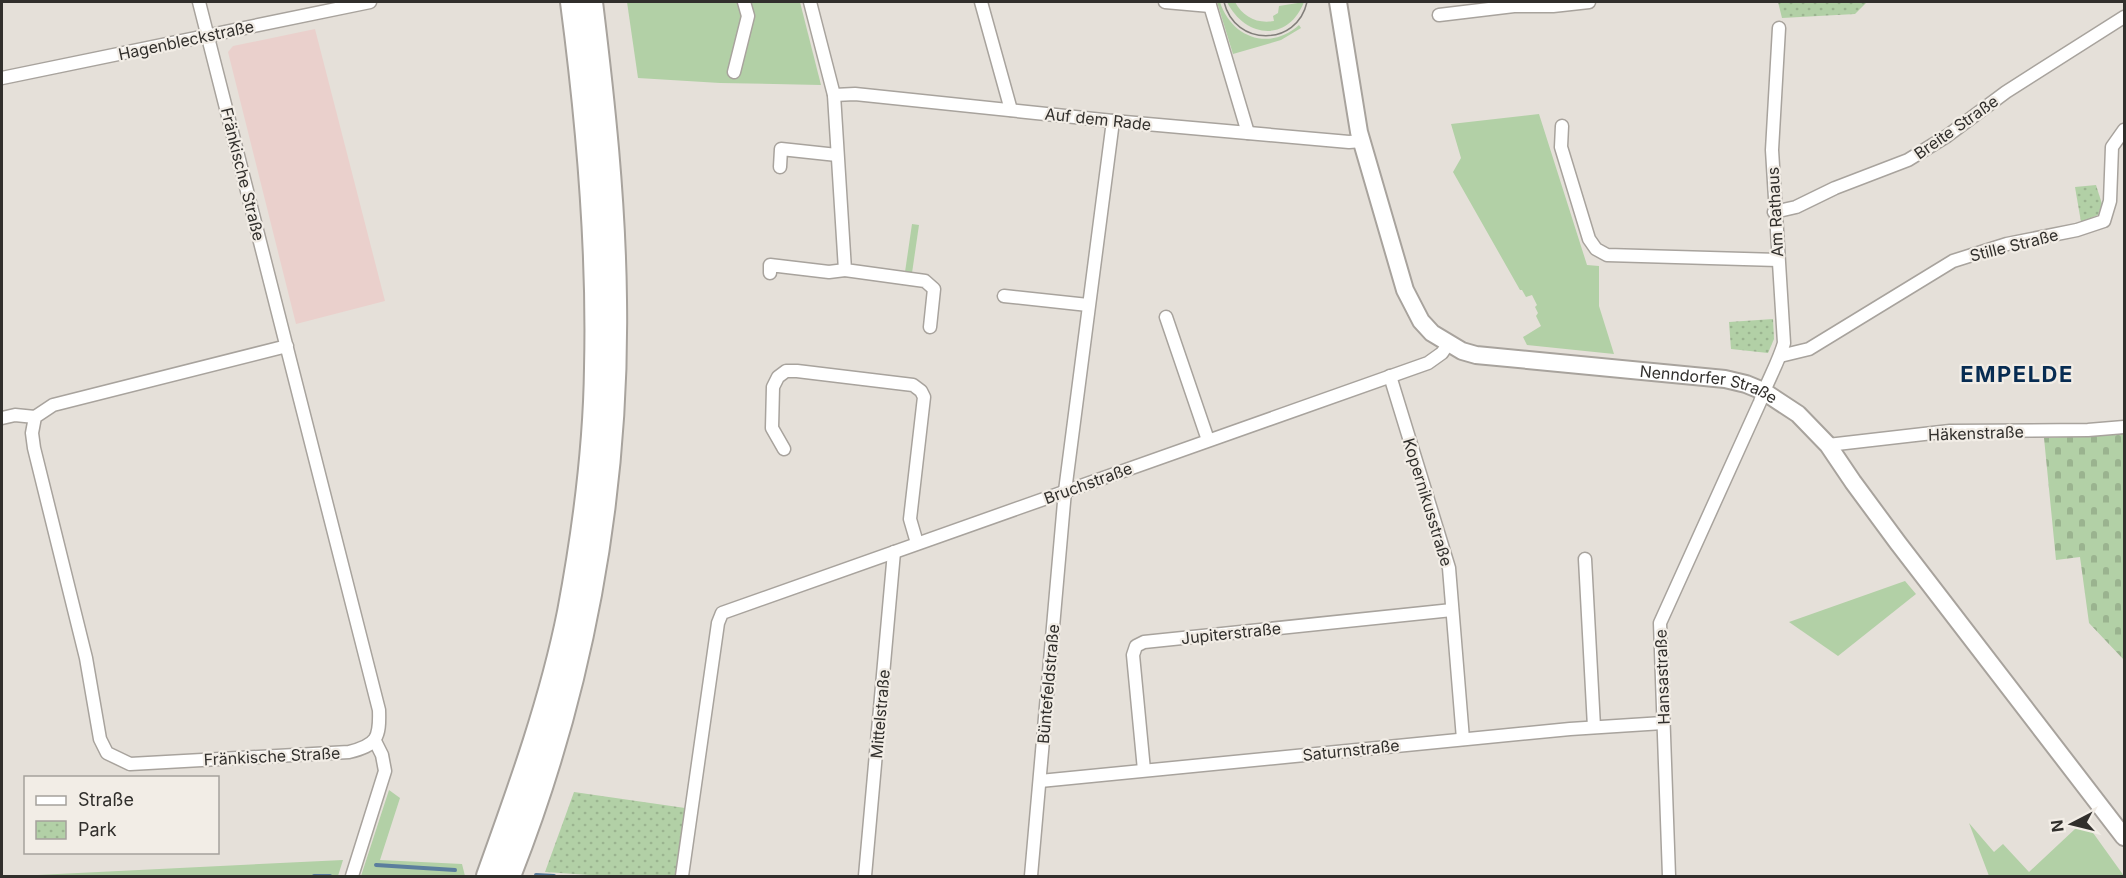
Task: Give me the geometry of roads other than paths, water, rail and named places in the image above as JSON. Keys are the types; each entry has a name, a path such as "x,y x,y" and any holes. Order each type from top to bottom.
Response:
{"highway":[{"path":"488,876 527,766 550,691 568,613 586,503 596,370 597,299 592,194 583,87 572,2"},
{"path":"508,876 559,730 588,613 604,507 614,373 615,300 611,193 591,2"}],"street":[{"name":"Fränkische Straße","path":"34,417 32,433 34,448 83,646 100,739 107,753 130,764 350,752 367,748 375,741 380,726 379,710 199,2"},
{"name":"Hagenbleckstraße","path":"2,78 370,2"},
{"path":"734,72 748,16 744,2"},
{"path":"810,2 834,95 845,270"},
{"path":"981,2 1011,110"},
{"path":"1165,2 1209,4 1248,134"},
{"name":"Nenndorfer Straße","path":"1338,2 1362,141 1408,298 1421,321 1432,333 1448,344 1476,355 1725,379 1763,391 1798,414 1828,445 1898,543 2124,837"},
{"path":"1439,15 1514,6 1552,6 1589,2"},
{"name":"Breite Straße","path":"1774,212 1796,207 1835,188 1908,160 1947,136 2006,92 2124,17"},
{"name":"Am Rathaus","path":"1763,391 1784,343 1774,212 1772,150 1779,28"},
{"name":"Auf dem Rade","path":"834,95 855,94 1248,134 1348,142 1362,141"},
{"name":"Büntefeldstraße","path":"1031,876 1065,491 1113,121"},
{"path":"1562,126 1561,147 1589,239 1596,249 1607,255 1778,260"},
{"name":"Stille Straße","path":"1780,356 1809,349 1953,261 2007,244 2078,230 2104,221 2110,201 2112,147 2124,130"},
{"path":"780,167 782,149 837,155"},
{"path":"770,273 770,265 829,272 845,270 925,281 934,289 930,327"},
{"path":"1004,296 1088,305"},
{"path":"1166,317 1208,440"},
{"name":"Bruchstraße","path":"682,876 718,623 722,613 1428,363 1442,353 1448,344"},
{"path":"2,418 15,415 34,417 53,405 287,346"},
{"path":"784,449 772,428 773,387 778,377 786,371 913,385 921,391 924,397 910,519 917,543"},
{"name":"Kopernikusstraße","path":"1390,376 1449,568 1463,739"},
{"name":"Hansastraße","path":"1669,876 1659,623 1763,391"},
{"name":"Häkenstraße","path":"1828,445 1950,431 2088,430 2124,427"},
{"name":"Mittelstraße","path":"865,876 894,552"},
{"path":"1585,559 1594,727"},
{"name":"Jupiterstraße","path":"1144,770 1133,656 1136,646 1144,642 1452,610"},
{"name":"Saturnstraße","path":"1040,781 1463,739 1663,723"},
{"path":"352,876 385,771 382,755 375,741"}],"waterway":[{"path":"376,865 455,870"},
{"path":"536,875 554,876"},
{"path":"314,876 330,876"}],"tram line":[{"path":"1224,2 1230,17 1240,27 1252,34 1266,36 1279,34 1291,27 1301,17 1307,2"}],"district":[{"name":"EMPELDE","path":"2017,374"}]}
